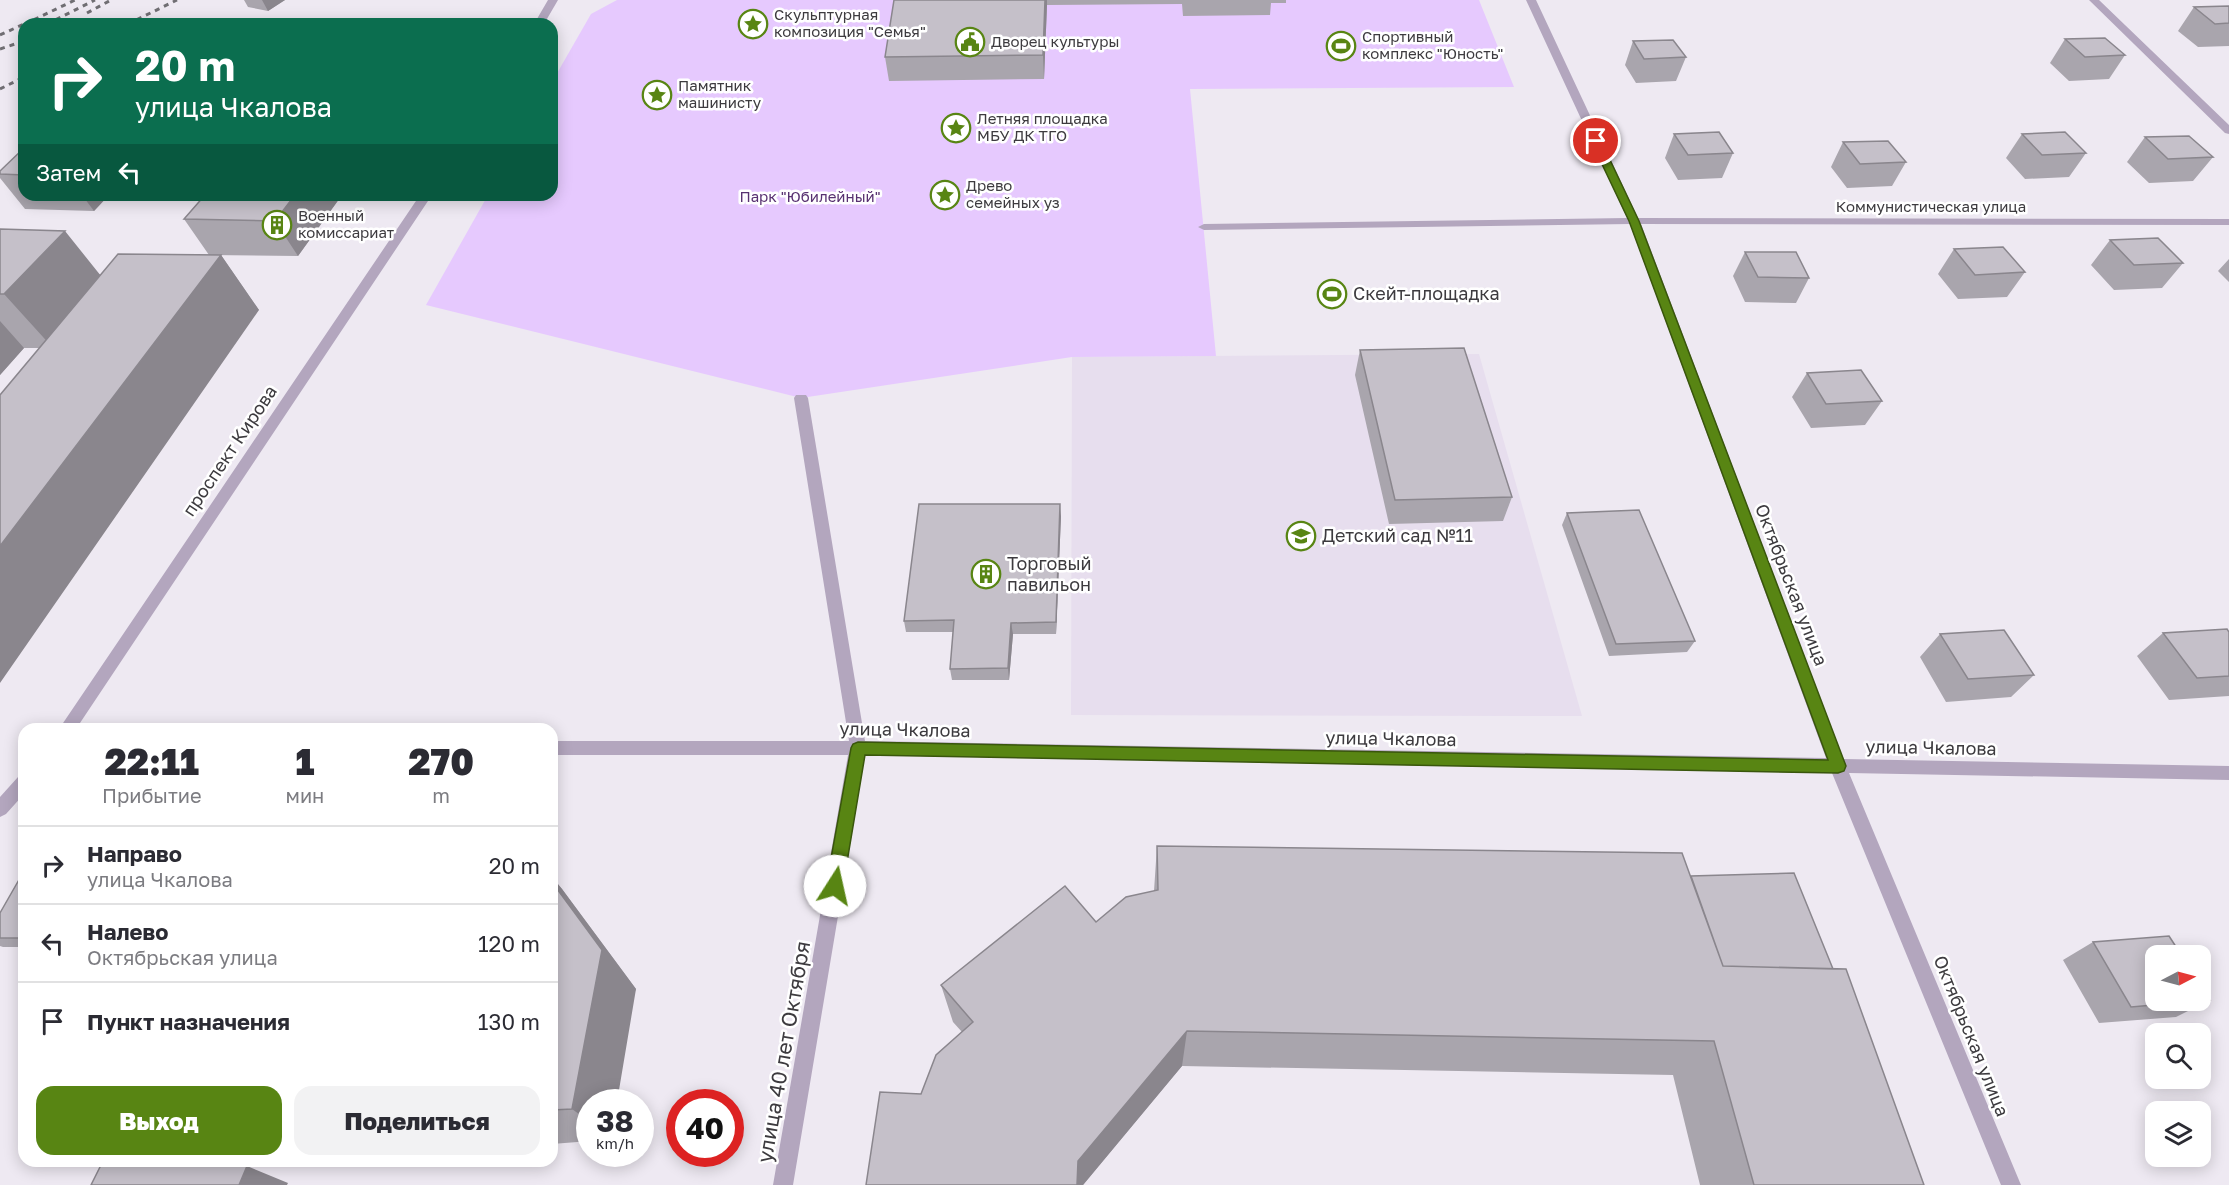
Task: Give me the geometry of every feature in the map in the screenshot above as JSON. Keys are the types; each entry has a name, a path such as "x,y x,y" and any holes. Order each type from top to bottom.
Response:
{"street":[{"path":"542,18 553,0"},
{"name":"Октябрьская улица","path":"1531,0 1634,221 1838,766 2011,1185"},
{"path":"2094,0 2229,131"},
{"name":"проспект Кирова","path":"71,723 422,201"},
{"name":"Коммунистическая улица","path":"1204,227 1634,221 2229,222"},
{"name":"улица 40 лет Октября","path":"783,1185 858,748 801,398"},
{"name":"улица Чкалова","path":"558,747 858,748 2229,773"},
{"path":"0,809 18,789"}],"shaded area":[{"name":"Детский сад №11","path":"1479,354 1582,716 1071,715 1072,357"}],"green space":[{"name":"Парк \"Юбилейный\"","path":"617,0 1479,0 1514,87 1190,89 1216,356 1072,357 801,398 426,305 485,201 558,201 558,72 591,14"}],"building":[{"name":"Дворец культуры","path":"894,0 1045,0 1043,55 885,57"},
{"path":"2229,6 2229,23 2215,24 2194,7"},
{"path":"2105,38 2125,55 2085,57 2065,39"},
{"path":"1673,40 1686,57 1644,59 1633,41"},
{"path":"1719,132 1733,153 1688,155 1674,134"},
{"path":"2065,132 2086,153 2042,155 2022,134"},
{"path":"2189,136 2213,157 2168,159 2145,137"},
{"path":"1888,141 1906,162 1860,164 1843,142"},
{"path":"18,154 18,175 0,174 0,171"},
{"path":"200,201 290,201 275,221 184,219"},
{"path":"0,229 65,231 4,294 0,294"},
{"path":"2158,238 2183,263 2134,265 2110,240"},
{"path":"2003,247 2025,272 1975,275 1954,249"},
{"path":"1745,252 1796,252 1809,278 1758,277"},
{"path":"118,254 221,255 0,546 0,395"},
{"path":"1464,348 1512,497 1395,500 1360,350"},
{"path":"1861,370 1882,401 1826,404 1807,373"},
{"name":"Торговый павильон","path":"919,504 1060,504 1056,622 1011,623 1008,668 950,669 954,620 904,621"},
{"path":"1639,510 1695,641 1616,644 1567,513"},
{"path":"2227,629 2229,632 2229,676 2197,678 2163,633"},
{"path":"2004,630 2034,675 1968,679 1940,634"},
{"path":"1157,846 1682,853 1723,966 1846,969 1924,1185 1754,1185 1714,1041 1187,1031 1078,1161 1077,1185 866,1185 880,1092 921,1094 936,1055 973,1022 941,985 1065,886 1096,922 1126,897 1158,890"},
{"path":"1794,873 1833,969 1723,966 1691,876"},
{"path":"18,882 18,938 0,938 0,913"},
{"path":"558,890 602,950 572,1109 558,1110"},
{"path":"2169,936 2175,945 2145,945 2145,1006 2131,1007 2093,942"},
{"path":"100,1167 247,1167 239,1185 91,1185"}],"railway":[{"path":"38,18 75,0"},
{"path":"59,18 95,0"},
{"path":"87,13 111,0"},
{"path":"140,18 177,0"},
{"path":"0,35 18,27"},
{"path":"0,49 18,43"},
{"path":"0,89 18,80"}],"place":[{"name":"Скульптурная композиция \"Семья\"","path":"753,24"},
{"name":"Дворец культуры","path":"970,42"},
{"name":"Спортивный комплекс \"Юность\"","path":"1341,46"},
{"name":"Памятник машинисту","path":"657,95"},
{"name":"Летняя площадка МБУ ДК ТГО","path":"956,128"},
{"name":"Древо семейных уз","path":"945,195"},
{"name":"Военный комиссариат","path":"277,225"},
{"name":"Скейт-площадка","path":"1332,294"},
{"name":"Детский сад №11","path":"1301,536"},
{"name":"Торговый павильон","path":"986,574"}],"route":[{"path":"835,886 858,748 1838,766 1634,221 1596,141"}]}
